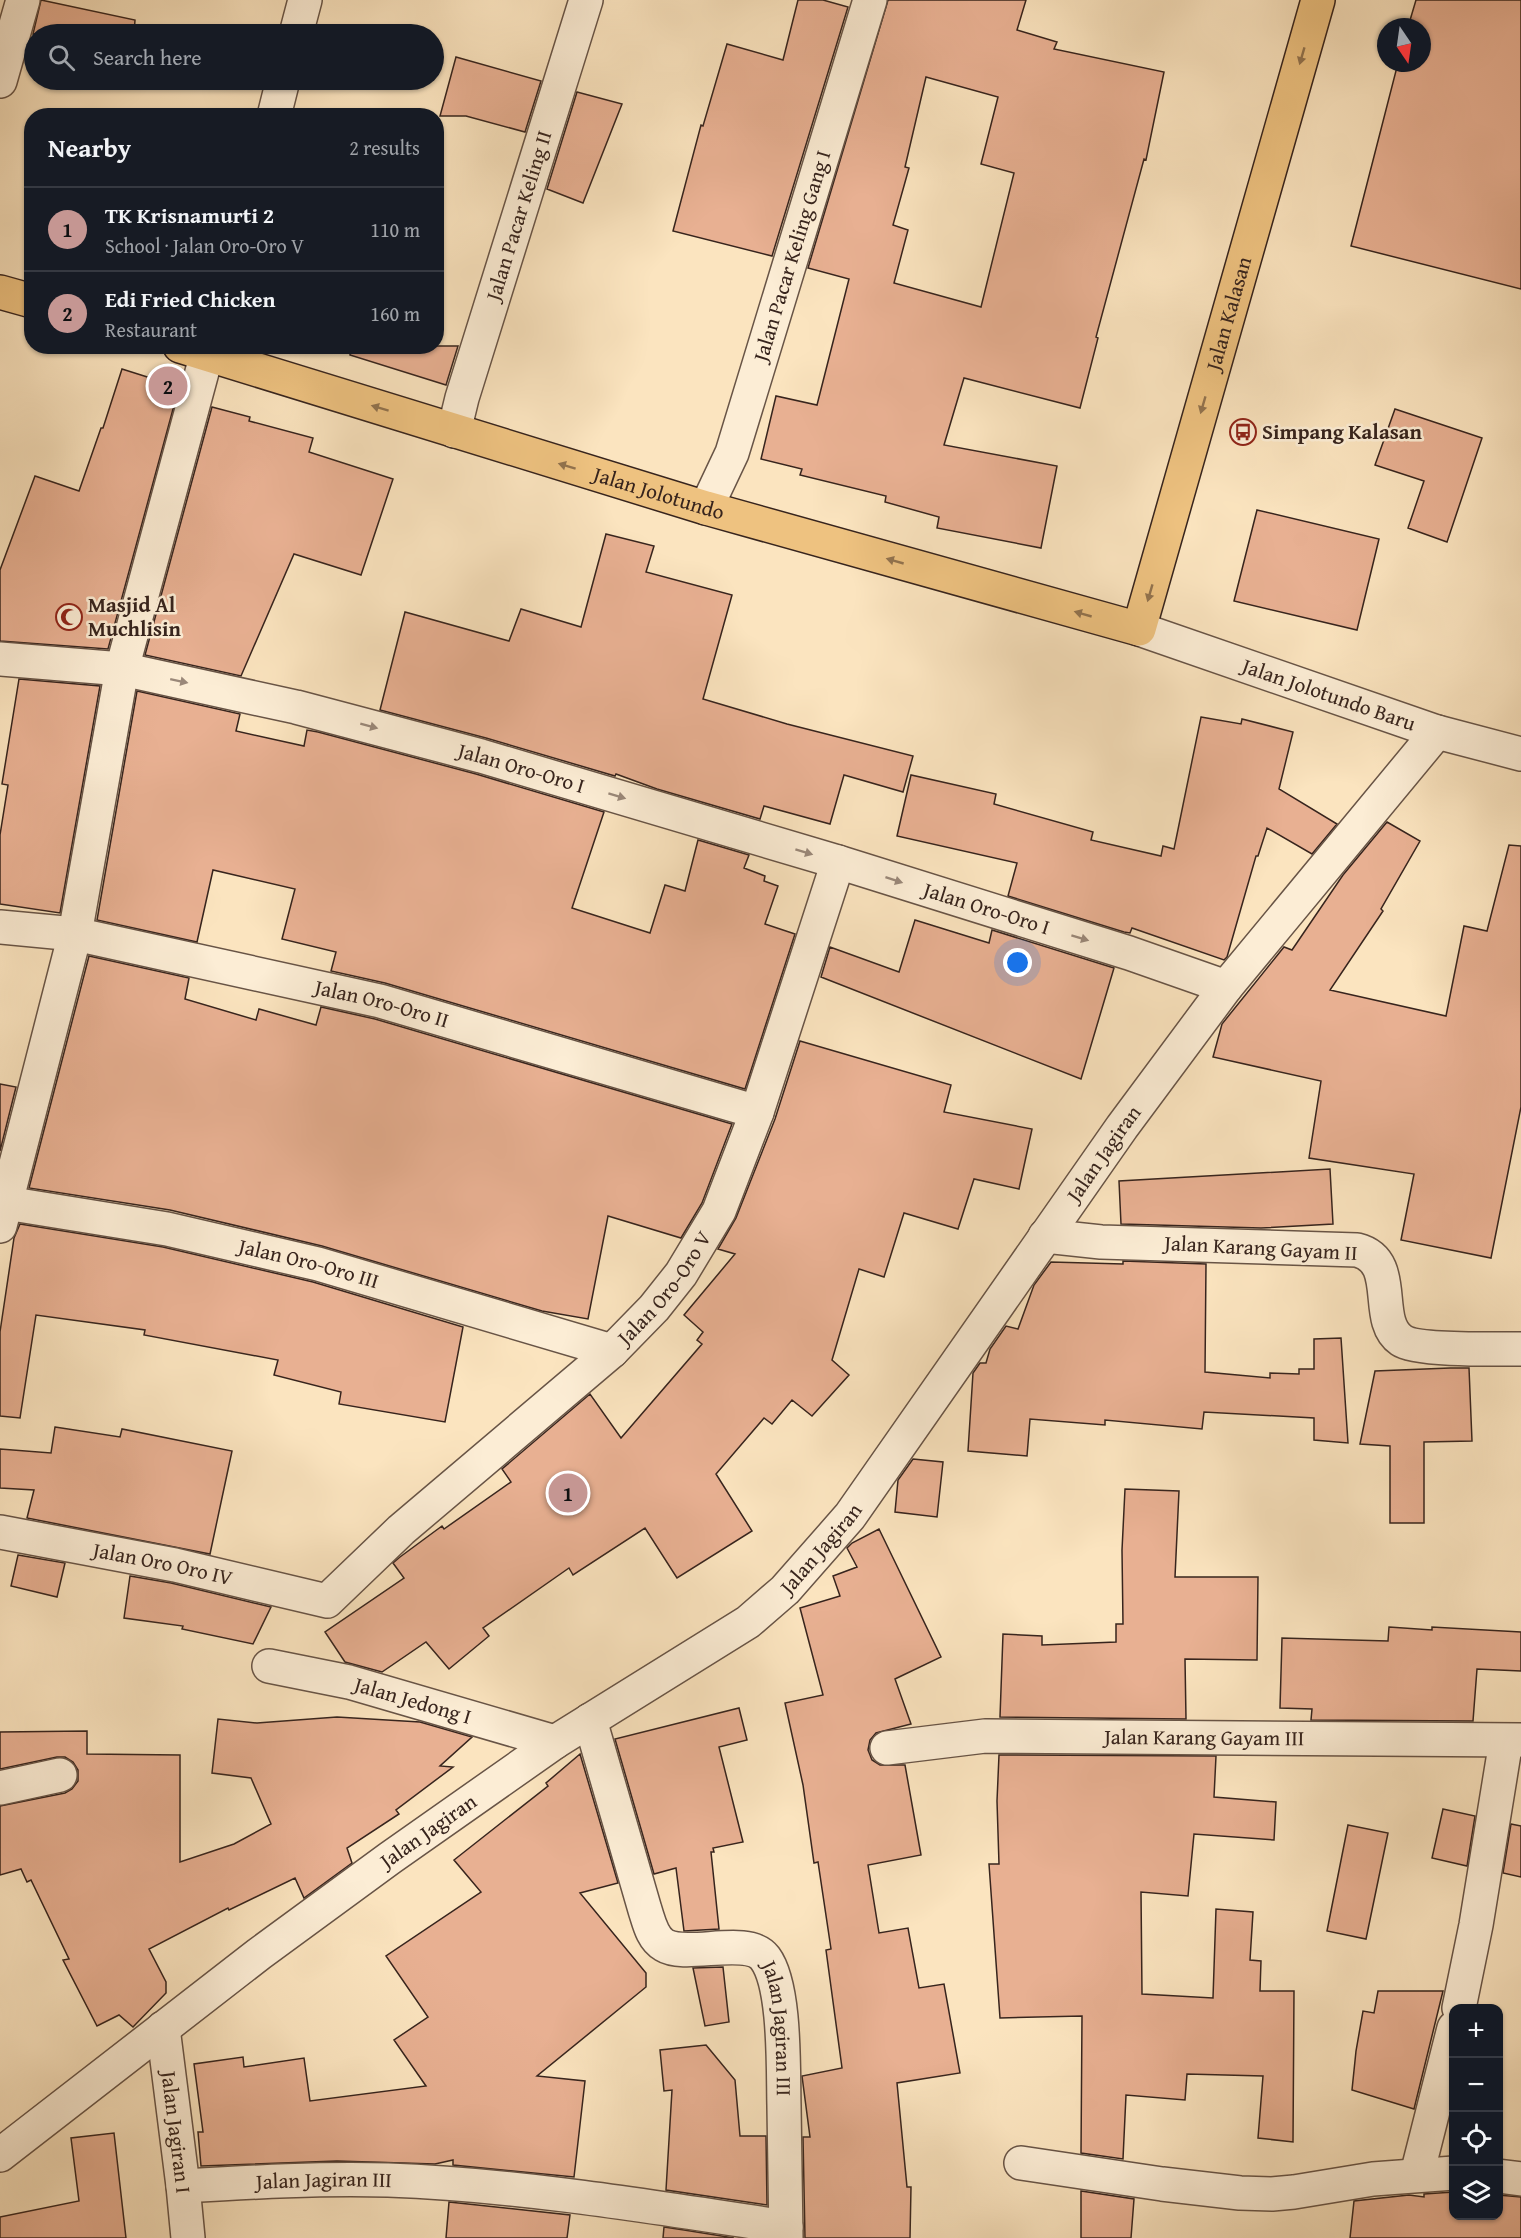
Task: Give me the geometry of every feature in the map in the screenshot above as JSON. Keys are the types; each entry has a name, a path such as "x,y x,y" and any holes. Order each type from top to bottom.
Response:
{"main road":[{"name":"Jalan Kalasan","path":"1139,629 1318,0"},
{"path":"0,292 24,299"},
{"name":"Jalan Jolotundo","path":"215,354 454,431 706,508 1139,629"}],"street":[{"path":"0,81 23,0"},
{"path":"299,24 305,0"},
{"name":"Jalan Pacar Keling II","path":"454,431 462,398 586,0"},
{"name":"Jalan Pacar Keling Gang I","path":"706,508 732,453 870,0"},
{"path":"276,108 281,90"},
{"path":"1,1210 75,934 122,669 198,354"},
{"name":"Jalan Jolotundo Baru","path":"1139,629 1437,732 1521,754"},
{"name":"Jalan Oro-Oro I","path":"0,659 122,669 296,707 481,756 838,862 1129,953 1226,987"},
{"name":"Jalan Jagiran","path":"0,2155 163,2028 381,1865 555,1742 733,1632 757,1615 792,1582 850,1516 1122,1127 1226,987 1437,732"},
{"name":"Jalan Oro-Oro V","path":"327,1601 401,1530 612,1351 654,1308 681,1274 719,1211 757,1112 838,862"},
{"name":"Jalan Oro-Oro II","path":"0,927 75,934 380,1001 757,1112"},
{"name":"Jalan Oro-Oro III","path":"1,1210 167,1229 318,1264 612,1351"},
{"name":"Jalan Karang Gayam II","path":"1046,1236 1101,1242 1357,1250 1368,1253 1377,1262 1391,1327 1402,1341 1424,1346 1521,1349"},
{"name":"Jalan Oro Oro IV","path":"0,1532 175,1564 327,1601"},
{"name":"Jalan Jedong I","path":"269,1666 349,1682 555,1742"},
{"name":"Jalan Jagiran III","path":"183,2186 320,2179 389,2180 501,2187 596,2198 786,2233 782,2046 778,1998 772,1972 766,1959 750,1950 677,1949 663,1945 654,1935 590,1720"},
{"name":"Jalan Karang Gayam III","path":"887,1748 985,1736 1513,1741"},
{"path":"1460,2004 1513,1741"},
{"path":"0,1788 60,1775"},
{"name":"Jalan Jagiran I","path":"163,2028 188,2238"},
{"path":"1417,2174 1449,2048"},
{"path":"1021,2163 1162,2184 1261,2193 1294,2192 1417,2174 1449,2173"},
{"path":"1503,2177 1521,2179"}],"building":[{"path":"41,0 135,20 135,24 35,24"},
{"path":"798,0 823,0 848,7 772,256 673,231 701,125 703,126 727,44 783,60"},
{"path":"888,0 1026,0 1017,30 1057,42 1054,49 1164,72 1146,160 1144,159 1096,337 1098,338 1080,408 964,378 944,445 1057,466 1041,548 937,528 939,517 885,502 886,496 800,475 802,469 761,459 776,396 817,405 849,279 808,268","holes":["926,77 998,97 981,164 1014,173 981,307 894,283 908,230 893,225 909,168 905,167"]},
{"path":"1416,0 1521,0 1521,289 1351,246 1396,72 1431,72 1431,18 1411,18"},
{"path":"456,57 541,81 525,132 466,116 444,116 442,108"},
{"path":"577,92 622,104 583,203 547,189"},
{"path":"444,346 458,346 446,385 350,355 444,354"},
{"path":"122,369 179,387 108,649 0,641 0,570 35,476 79,491"},
{"path":"212,407 250,417 249,421 313,438 309,452 393,479 361,575 294,554 241,676 145,655"},
{"path":"1395,409 1482,438 1447,542 1408,528 1424,481 1375,465"},
{"path":"1257,510 1379,539 1357,630 1234,601"},
{"path":"606,534 654,546 646,572 732,595 703,699 787,724 913,756 903,792 844,775 830,824 764,806 760,819 657,789 616,774 615,776 380,710 405,612 509,641 521,609 581,627"},
{"path":"19,679 100,686 60,913 0,904 0,835 8,785 2,784"},
{"path":"137,691 240,714 236,731 304,746 307,730 318,732 476,774 604,812 572,908 650,933 665,885 685,891 698,840 749,855 744,868 765,876 764,881 778,886 765,924 795,934 745,1089 385,983 331,971 336,952 282,939 295,889 213,870 197,942 97,920"},
{"path":"1201,717 1241,724 1242,719 1293,732 1279,789 1337,824 1312,854 1267,828 1258,856 1256,856 1227,957 1224,960 1132,928 1130,933 1124,932 1008,896 1017,863 897,836 911,775 996,794 994,804 1093,832 1091,840 1161,856 1163,846 1174,849"},
{"path":"1387,822 1420,841 1381,909 1383,911 1330,990 1446,1016 1464,926 1487,931 1509,845 1521,846 1521,1107 1491,1258 1401,1240 1414,1174 1309,1158 1321,1081 1213,1057 1222,1024 1284,947 1292,950 1343,875"},
{"path":"915,920 989,943 992,930 1114,968 1081,1079 821,977 830,947 899,972"},
{"path":"89,956 189,978 185,999 256,1020 259,1009 316,1025 321,1007 375,1019 732,1124 702,1203 681,1238 608,1216 588,1319 542,1311 322,1246 170,1210 29,1188"},
{"path":"800,1041 951,1085 944,1112 1032,1129 1019,1189 974,1179 958,1229 904,1213 884,1277 859,1269 832,1360 849,1375 812,1416 792,1400 772,1424 764,1418 716,1474 752,1531 677,1578 645,1528 573,1575 569,1568 483,1628 489,1636 449,1669 426,1642 382,1672 345,1662 325,1632 404,1578 393,1563 442,1526 444,1529 511,1482 502,1469 590,1394 621,1438 702,1344 697,1340 703,1332 684,1315 735,1254 718,1249 736,1218 775,1119"},
{"path":"0,1084 16,1087 0,1151"},
{"path":"1330,1169 1333,1224 1261,1228 1121,1224 1119,1181"},
{"path":"20,1224 163,1247 313,1282 463,1327 445,1422 339,1404 341,1392 274,1375 278,1360 144,1335 145,1330 36,1315 20,1418 0,1416 0,1332 14,1238"},
{"path":"1123,1261 1206,1264 1205,1372 1270,1378 1270,1373 1299,1374 1299,1369 1314,1369 1314,1339 1341,1338 1348,1443 1314,1440 1314,1418 1204,1412 1202,1429 1105,1420 1105,1425 1030,1419 1027,1456 968,1451 973,1373 980,1363 986,1363 990,1349 1006,1326 1018,1329 1034,1285 1051,1262 1123,1264"},
{"path":"1469,1368 1472,1441 1424,1442 1424,1523 1390,1523 1390,1446 1360,1444 1375,1371"},
{"path":"55,1427 120,1437 122,1429 232,1451 210,1554 27,1518 34,1490 0,1488 0,1449 51,1453"},
{"path":"913,1459 943,1462 937,1517 895,1512 898,1480"},
{"path":"1125,1489 1179,1491 1175,1577 1258,1577 1257,1660 1185,1659 1186,1719 1000,1717 1003,1634 1042,1636 1042,1645 1116,1642 1116,1624 1123,1624 1122,1550"},
{"path":"879,1529 941,1657 895,1679 911,1724 876,1733 870,1740 868,1750 872,1760 880,1765 905,1765 921,1855 868,1865 879,1933 908,1928 919,1988 944,1984 960,2073 897,2083 907,2187 911,2187 910,2238 805,2238 803,2137 810,2137 802,2076 842,2068 826,1950 831,1949 818,1862 814,1863 803,1785 785,1703 823,1695 800,1608 840,1596 833,1576 857,1567 847,1548"},
{"path":"18,1555 65,1563 57,1597 11,1586"},
{"path":"130,1576 171,1583 271,1607 253,1644 182,1629 183,1626 124,1618"},
{"path":"1389,1627 1521,1632 1521,1671 1477,1669 1473,1721 1311,1720 1312,1709 1280,1708 1282,1638 1388,1641"},
{"path":"739,1708 747,1740 719,1747 743,1842 713,1848 714,1852 711,1852 719,1929 684,1931 676,1868 654,1874 615,1739"},
{"path":"337,1717 420,1722 472,1737 440,1766 453,1767 396,1810 399,1814 347,1848 352,1863 304,1898 295,1878 229,1910 228,1908 149,1949 166,1982 166,1993 133,2027 119,2015 97,2026 63,1960 69,1959 31,1880 27,1882 21,1869 0,1875 0,1806 65,1793 72,1789 78,1781 78,1770 73,1762 65,1757 0,1769 0,1732 87,1731 87,1754 180,1755 180,1862 234,1844 271,1824 251,1778 212,1773 218,1719 257,1723"},
{"path":"580,1754 618,1883 580,1893 646,1973 646,1987 537,2076 585,2081 574,2177 453,2165 453,2160 435,2164 337,2161 201,2166 198,2132 203,2132 194,2064 243,2057 244,2067 304,2058 310,2101 426,2086 394,2040 428,2017 386,1956 481,1892 454,1860 548,1786 546,1783"},
{"path":"999,1755 1216,1756 1214,1797 1276,1802 1274,1840 1194,1834 1188,1896 1141,1892 1142,1994 1213,1998 1216,1909 1253,1912 1250,1960 1261,1961 1260,1991 1294,1991 1293,2142 1258,2138 1263,2076 1187,2074 1185,2100 1126,2095 1123,2159 1081,2153 1082,2016 1000,2018 989,1864 999,1864 997,1801"},
{"path":"1443,1809 1475,1816 1467,1866 1432,1858"},
{"path":"1511,1824 1521,1826 1521,1877 1503,1873"},
{"path":"1348,1825 1388,1833 1366,1939 1327,1931"},
{"path":"723,1967 729,2022 705,2026 693,1968"},
{"path":"1378,1991 1443,1991 1414,2109 1352,2090 1363,2011 1374,2013"},
{"path":"706,2045 735,2080 740,2136 766,2136 767,2205 666,2190 672,2090 664,2091 660,2050"},
{"path":"114,2133 126,2238 0,2238 0,2217 79,2201 71,2138"},
{"path":"1081,2191 1134,2199 1131,2238 1081,2238"},
{"path":"1449,2192 1449,2220 1503,2220 1503,2195 1521,2197 1521,2238 1350,2238 1354,2201 1409,2195 1424,2197 1424,2194"},
{"path":"449,2202 570,2215 567,2238 446,2238"},
{"path":"664,2227 684,2230 734,2238 663,2238"}],"place":[{"name":"Edi Fried Chicken","path":"168,386"},
{"name":"Simpang Kalasan","path":"1243,432"},
{"name":"Masjid Al Muchlisin","path":"69,617"},
{"name":"TK Krisnamurti 2","path":"568,1493"}]}
